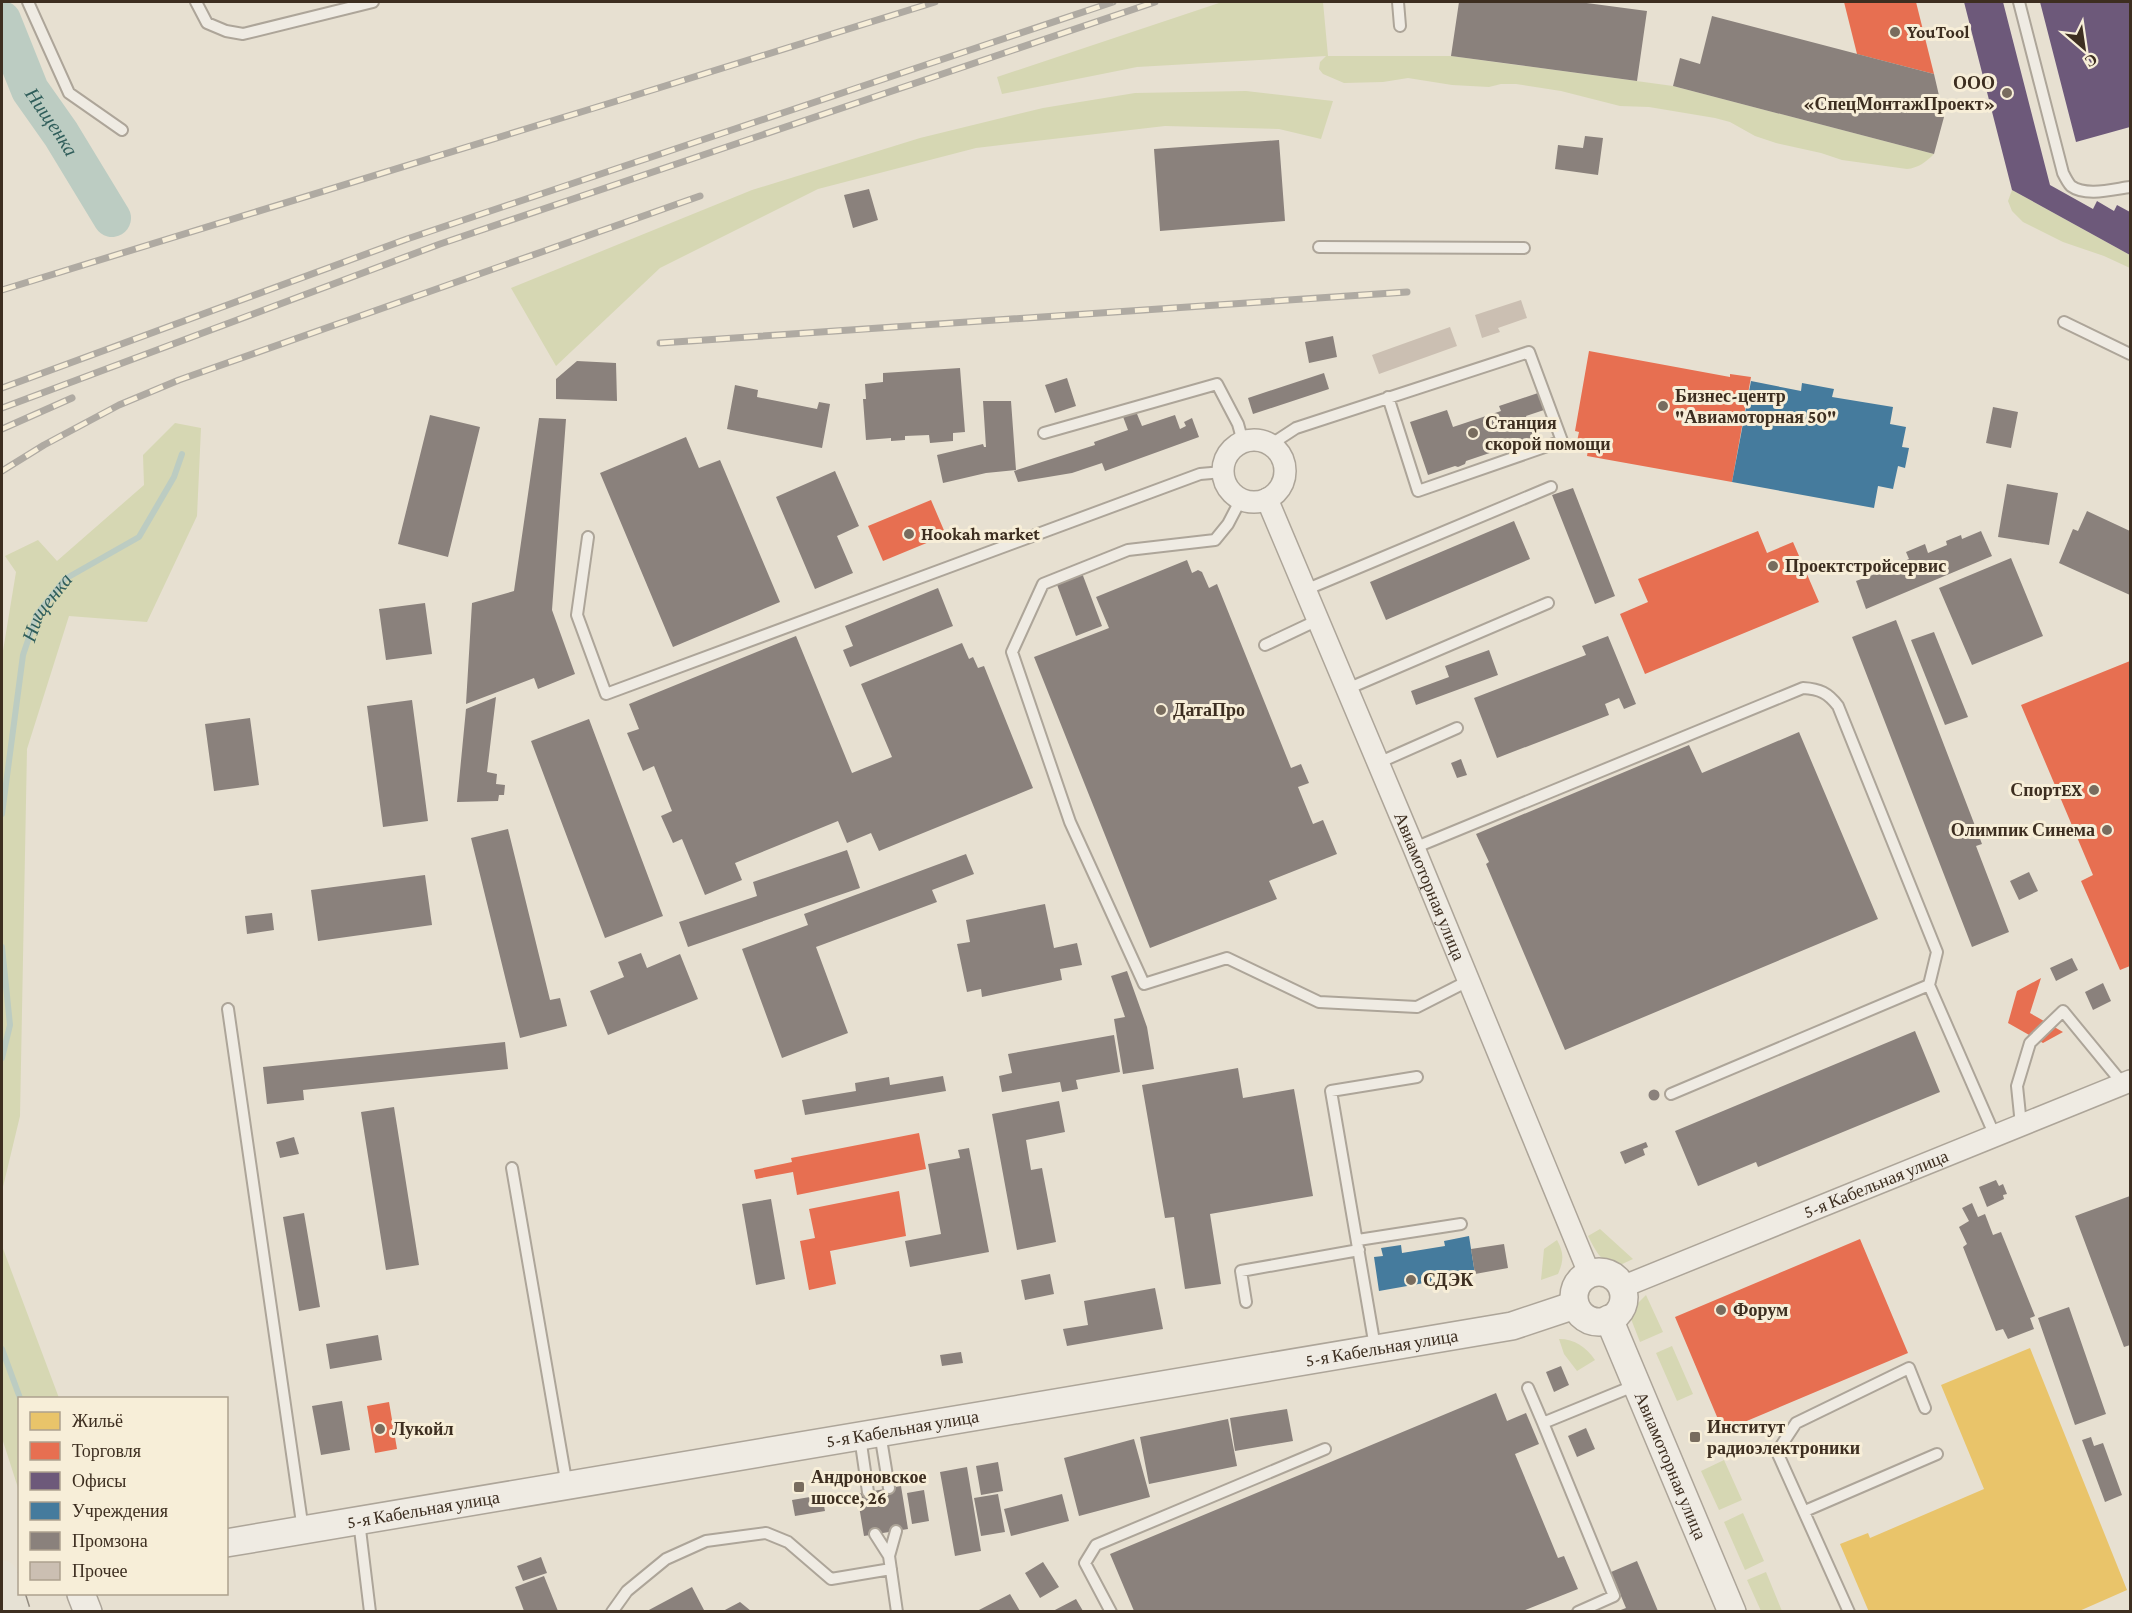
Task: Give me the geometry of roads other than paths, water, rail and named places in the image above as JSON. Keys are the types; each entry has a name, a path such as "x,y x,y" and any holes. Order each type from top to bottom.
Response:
{"main road":[{"path":"2,1577 13,1611"}],"street":[{"path":"1257,440 1270,445 1282,459 1284,478 1275,494 1267,499 1250,502 1241,499 1228,488 1223,472 1227,457 1236,446 1243,442 1257,440"},
{"name":"Авиамоторная улица","path":"1267,499 1589,1273"},
{"name":"5-я Кабельная улица","path":"1622,1287 2127,1082"},
{"path":"1597,1271 1612,1275 1622,1287 1623,1302 1620,1310 1609,1320 1601,1322 1585,1318 1575,1305 1574,1290 1589,1273 1597,1271"},
{"name":"5-я Кабельная улица","path":"228,1543 1512,1326 1575,1305"},
{"name":"Авиамоторная улица","path":"1609,1320 1732,1611"},
{"path":"2,1582 18,1579"},
{"path":"82,1595 88,1611"}],"lane":[{"path":"28,2 69,93 122,130"},
{"path":"196,2 207,24 243,34 374,2"},
{"path":"1398,2 1400,26"},
{"path":"2019,2 2063,173 2067,180 2071,186 2085,191 2130,187"},
{"path":"1319,248 1524,248"},
{"path":"2064,322 2130,354"},
{"path":"1270,445 1296,428 1388,397 1529,352 1562,441 1418,491 1388,397"},
{"path":"1044,433 1217,384 1238,424 1243,442"},
{"path":"588,537 577,615 606,694 1200,474 1223,472"},
{"path":"1305,590 1551,487"},
{"path":"1241,499 1228,524 1215,540 1128,550 1043,584 1012,652 1070,822 1144,984 1227,958 1319,1002 1418,1007 1468,981"},
{"path":"1347,689 1548,603"},
{"path":"1264,645 1318,620"},
{"path":"1414,848 1803,688 1816,688 1830,695 1838,706 1937,952 1929,985 1995,1136"},
{"path":"1378,763 1457,728"},
{"path":"1671,1095 1929,985"},
{"path":"228,1009 303,1530"},
{"path":"2021,1125 2017,1086 2030,1043 2063,1011 2127,1082"},
{"path":"1375,1348 1331,1091 1417,1077"},
{"path":"512,1168 567,1486"},
{"path":"1246,1302 1241,1271 1461,1224"},
{"path":"1849,1611 1777,1452 1796,1423 1909,1368 1925,1408"},
{"path":"1543,1424 1636,1385"},
{"path":"1528,1388 1614,1596 1578,1611"},
{"path":"870,1435 889,1488"},
{"path":"868,1492 870,1435"},
{"path":"1112,1611 1085,1563 1096,1545 1325,1449"},
{"path":"1805,1511 1937,1454"},
{"path":"359,1521 370,1611"},
{"path":"889,1556 896,1531"},
{"path":"612,1611 627,1591 666,1559 706,1542 765,1533 788,1542 831,1579 891,1569"},
{"path":"875,1534 889,1556 897,1611"}],"waterway":[{"name":"Нищенка","path":"2,20 30,90 61,134 112,218"},
{"name":"Нищенка","path":"2,814 23,655 37,614 65,579 139,537 174,477 182,454"},
{"name":"Нищенка","path":"2,947 10,1025 2,1058"},
{"name":"Нищенка","path":"2,1349 20,1397"}],"railway":[{"path":"2,290 935,2"},
{"path":"2,388 407,239 1113,2"},
{"path":"2,408 440,244 1155,2"},
{"path":"2,471 44,445 119,405 179,380 700,196"},
{"path":"660,343 1407,292"},
{"path":"2,429 72,398"}],"place":[{"name":"YouTool","path":"1895,32"},
{"name":"ООО «СпецМонтажПроект»","path":"2007,93"},
{"name":"Бизнес-центр \"Авиамоторная 50\"","path":"1663,406"},
{"name":"Станция скорой помощи","path":"1473,433"},
{"name":"Hookah market","path":"909,534"},
{"name":"Проектстройсервис","path":"1773,566"},
{"name":"ДатаПро","path":"1161,710"},
{"name":"СпортEX","path":"2094,790"},
{"name":"Олимпик Синема","path":"2107,830"},
{"name":"СДЭК","path":"1411,1280"},
{"name":"Форум","path":"1721,1310"},
{"name":"Лукойл","path":"380,1429"},
{"name":"Институт радиоэлектроники","path":"1695,1437"},
{"name":"Андроновское шоссе, 26","path":"799,1487"}]}
